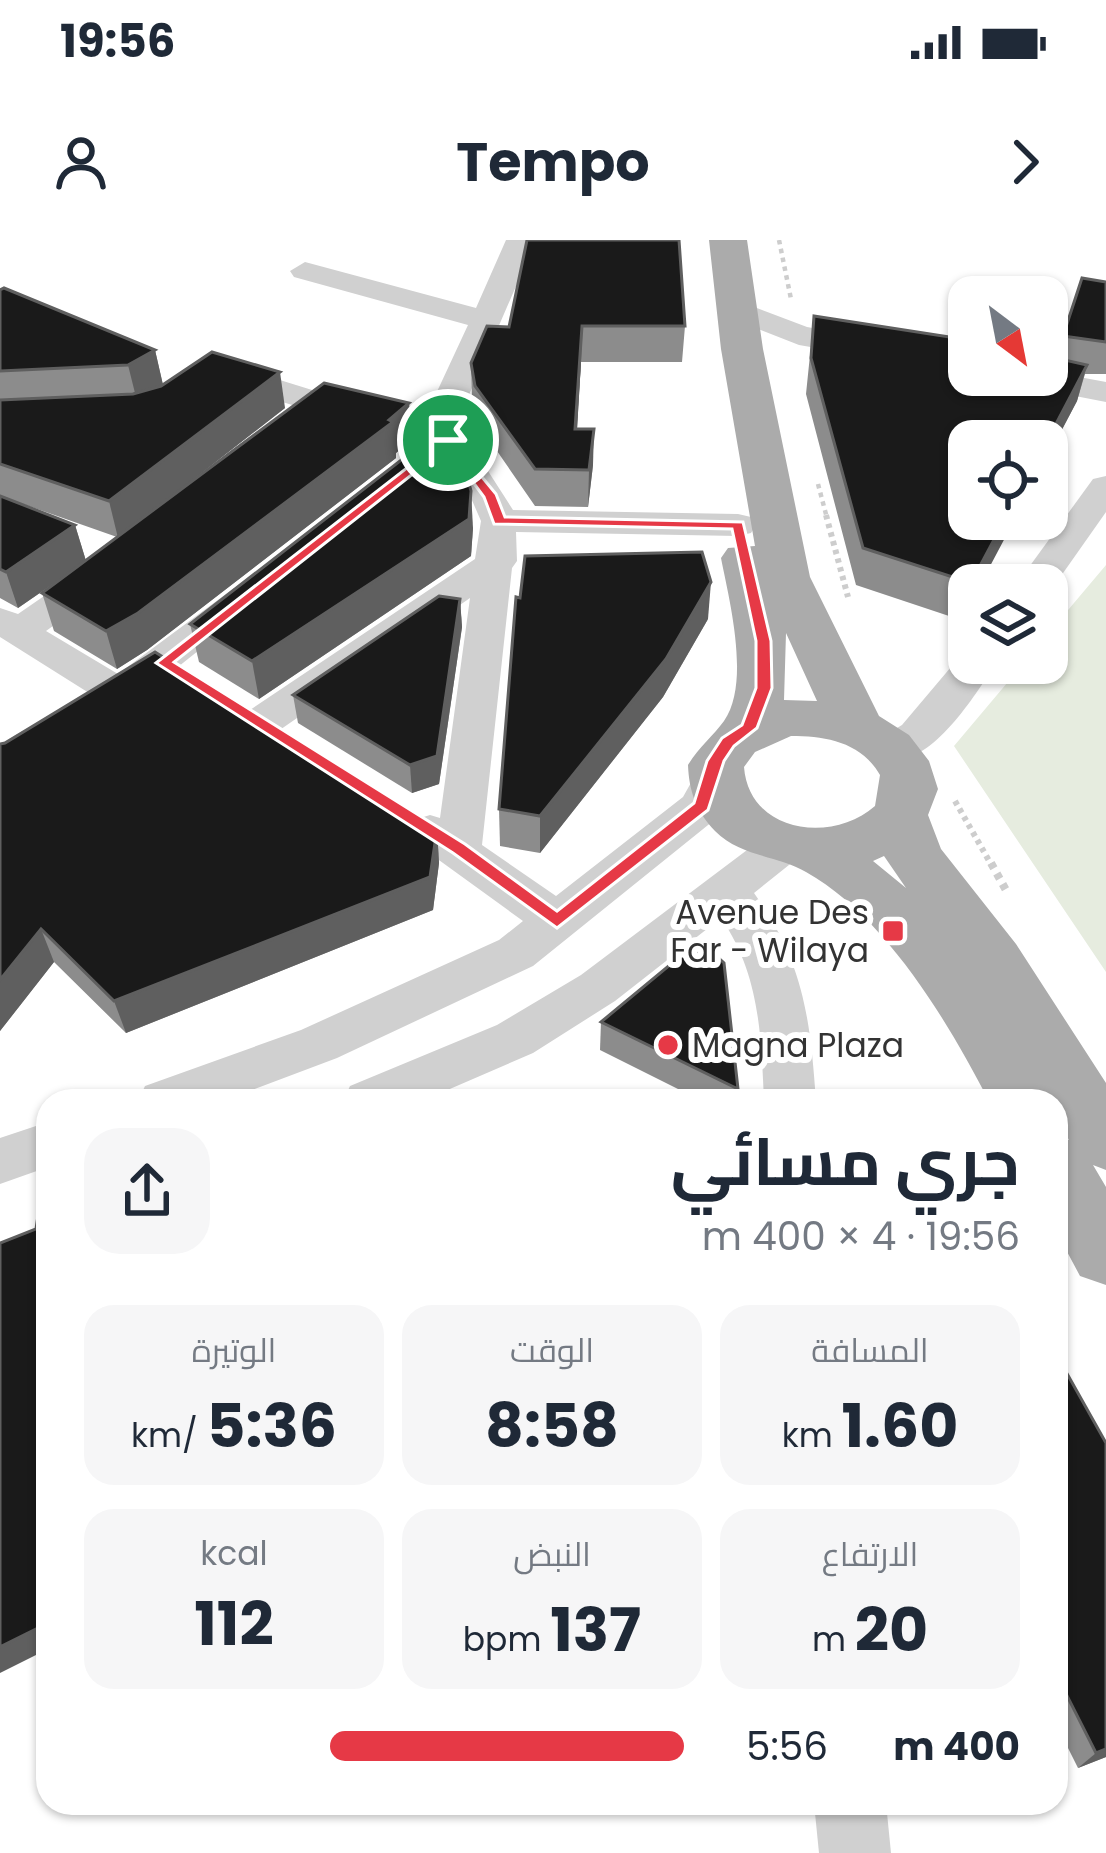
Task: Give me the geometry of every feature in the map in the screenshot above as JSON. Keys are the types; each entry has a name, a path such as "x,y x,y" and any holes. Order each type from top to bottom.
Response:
{"main road":[{"path":"698,240 709,348 738,525 764,641 764,688 749,728"},
{"path":"728,240 739,329 785,577 889,738 908,772 911,796 902,819 868,843 801,848"},
{"path":"889,738 820,718 783,718 749,728 728,742 716,761 712,782 719,802 734,820 857,878 945,965 1016,1089"},
{"path":"902,819 914,856 994,961 1106,1141"},
{"path":"1068,1186 1106,1253"}],"street":[{"path":"412,468 447,432 451,392 521,240"},
{"path":"305,272 488,319"},
{"path":"739,329 799,335 948,363"},
{"path":"183,392 214,370 320,403 447,432 491,496 498,541 459,849"},
{"path":"1068,385 1106,392"},
{"path":"284,431 320,403"},
{"path":"1052,564 1101,503"},
{"path":"259,724 498,541 738,525"},
{"path":"82,542 123,558 10,626 119,693"},
{"path":"0,763 164,663 270,579"},
{"path":"164,663 299,749"},
{"path":"889,738 952,684"},
{"path":"211,1089 516,953 702,806 712,782"},
{"path":"399,811 557,921"},
{"path":"397,1089 515,1039 598,988 727,891 801,848"},
{"path":"727,891 760,936 783,990 789,1089"},
{"path":"320,1044 342,1089"},
{"path":"0,1161 36,1148"},
{"path":"851,1815 855,1853"}],"path":[{"path":"779,240 799,335"},
{"path":"815,473 850,602"},
{"path":"889,738 1020,910"}],"shaded area":[{"path":"1106,565 1106,972 954,746 1006,684 1068,684 1068,610"}],"building":[{"path":"527,240 679,240 685,326 582,326 575,429 594,429 589,470 535,469 475,386 471,363 487,326 509,327"},
{"path":"1082,278 1106,282 1106,342 1068,337 1068,321"},
{"path":"0,290 155,350 128,365 0,371"},
{"path":"814,316 948,337 948,396 1068,396 1068,361 1087,365 1058,420 948,420 948,540 994,540 981,564 948,564 948,576 863,548 811,358"},
{"path":"212,352 280,372 109,501 0,464 0,400 133,394 161,386"},
{"path":"324,383 409,403 389,420 393,422 138,613 106,631 42,593"},
{"path":"427,440 463,461 471,491 469,519 252,661 190,624"},
{"path":"0,496 75,525 6,572 0,569"},
{"path":"702,552 711,582 666,659 540,816 499,809 516,597 520,598 525,556"},
{"path":"439,596 460,599 437,756 410,765 293,695"},
{"path":"155,652 437,829 430,877 114,1001 41,929 0,980 0,744"},
{"name":"Magna Plaza","path":"698,949 712,952 724,963 738,1089 601,1022 683,954"},
{"path":"36,1229 36,1629 0,1647 0,1243"},
{"path":"1068,1375 1106,1443 1106,1749 1096,1753 1068,1698"}],"place":[{"name":"Avenue Des Far - Wilaya","path":"893,931"},
{"name":"Magna Plaza","path":"668,1045"}],"route":[{"path":"448,440 491,496 499,521 738,525 764,641 764,688 749,728 728,742 716,761 702,806 557,921 459,849 164,663 448,440"}]}
